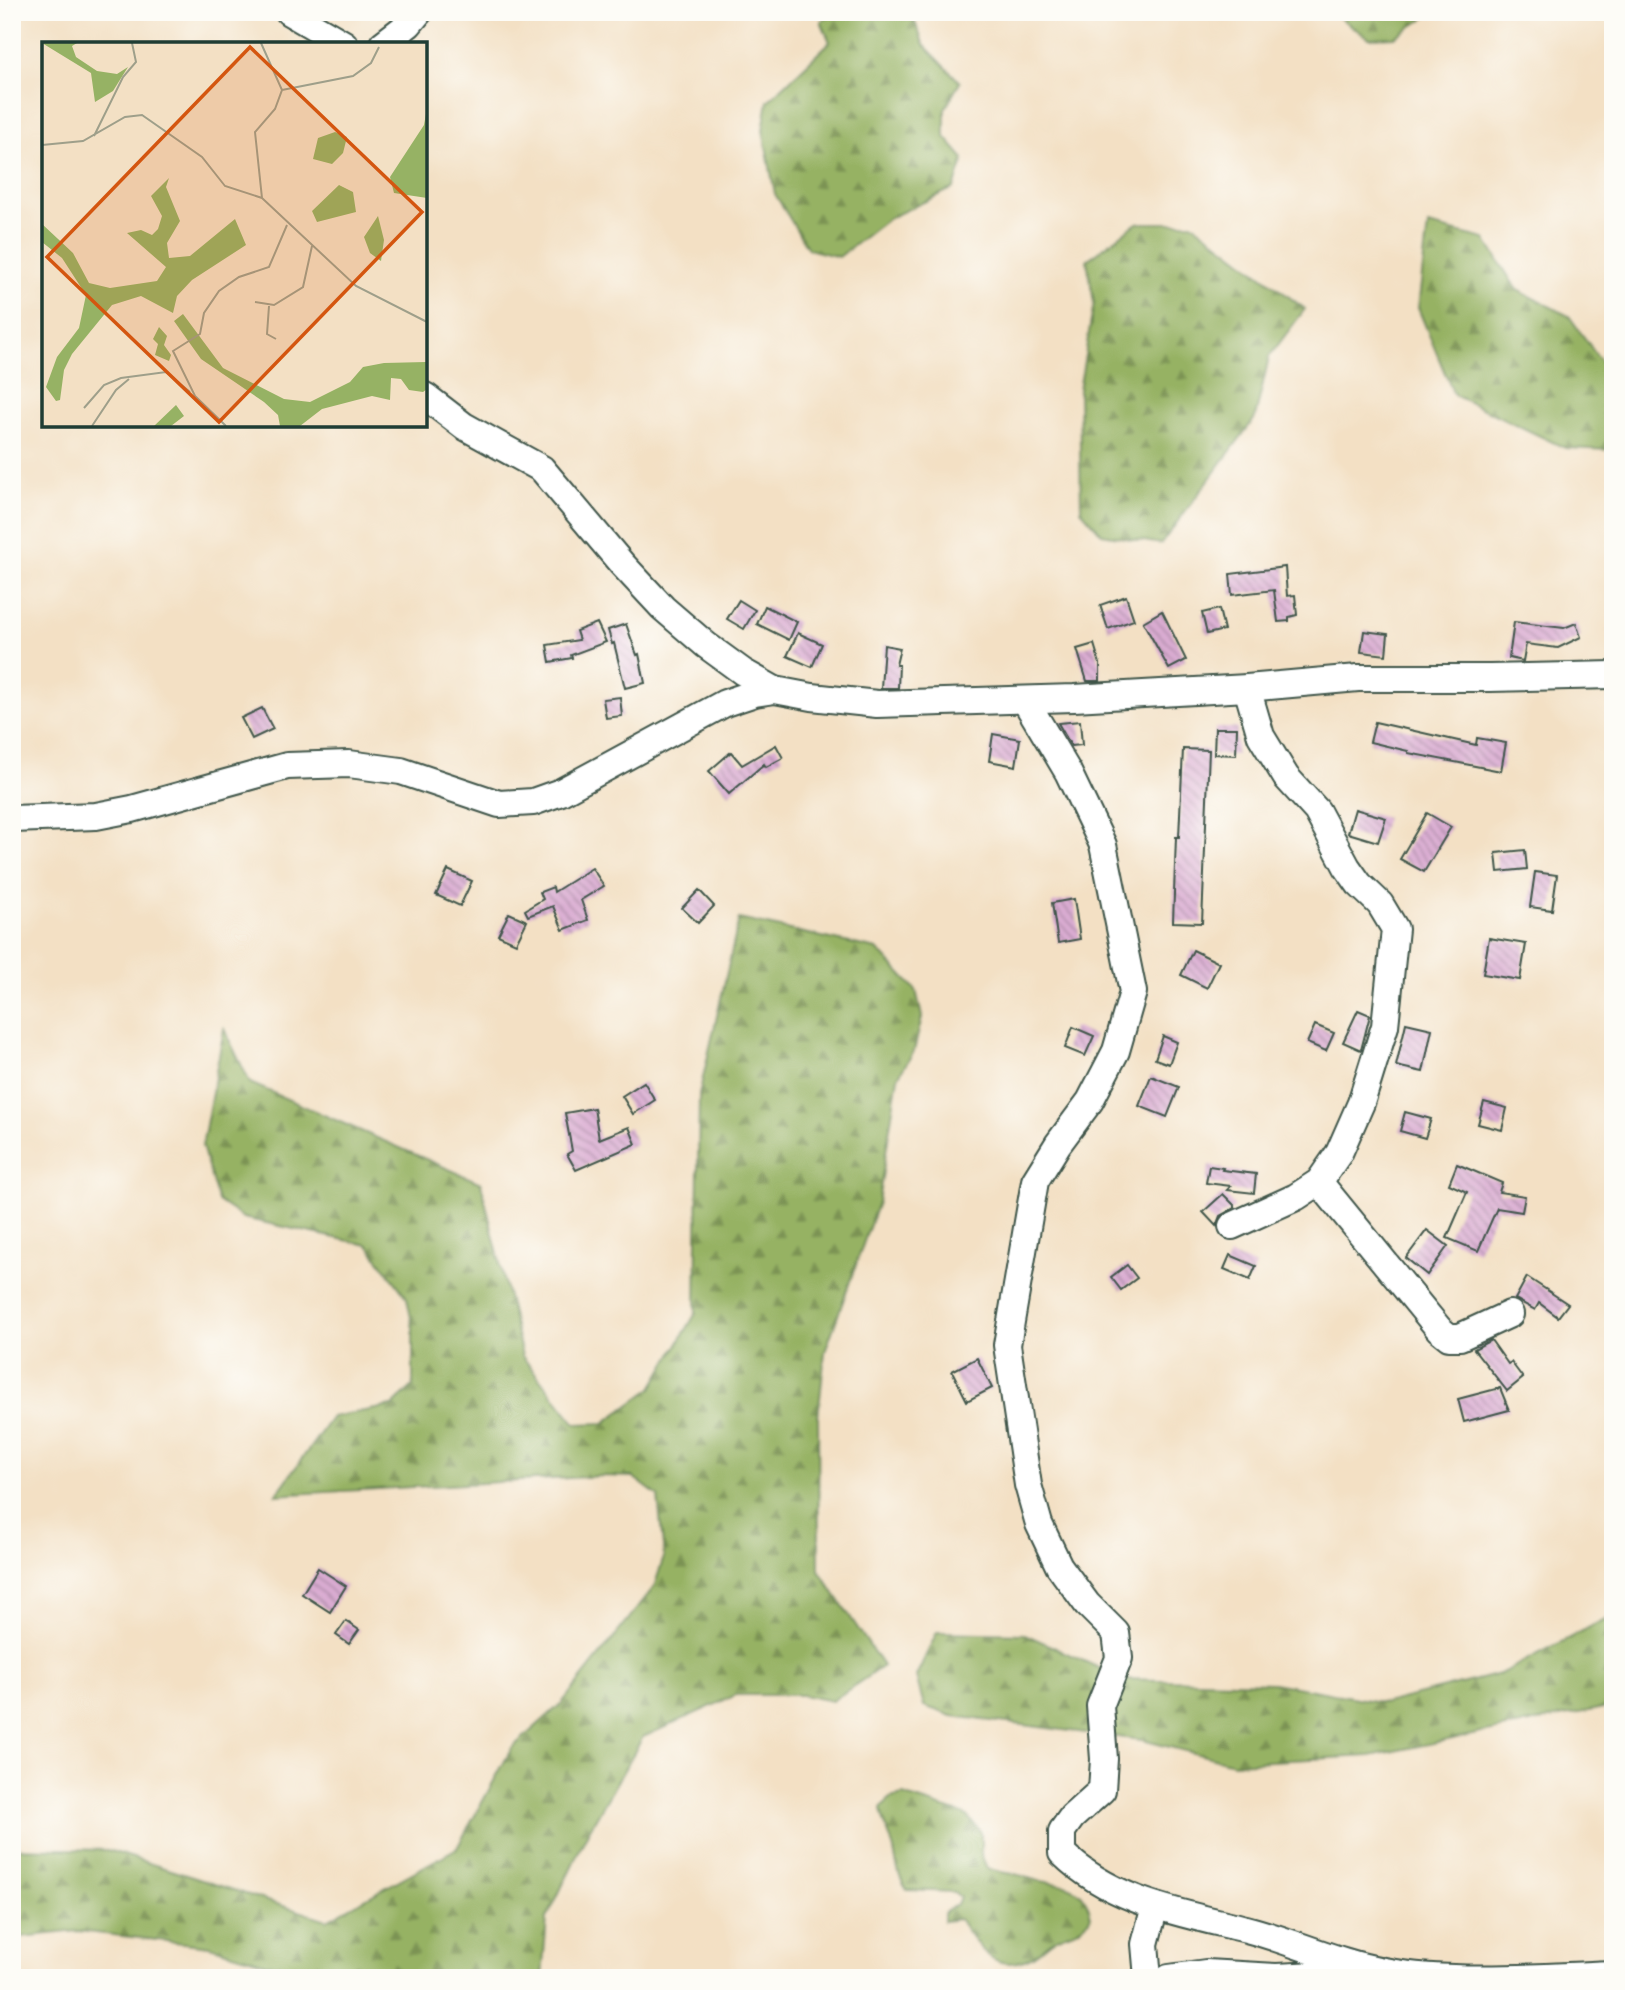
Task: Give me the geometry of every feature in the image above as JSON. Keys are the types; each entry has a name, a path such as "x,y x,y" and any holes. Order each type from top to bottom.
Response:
{"street":[{"path":"289,12 341,42"},
{"path":"386,42 410,24 419,12"},
{"path":"427,398 464,426 542,469 663,608 706,645 743,672 775,690 877,704 1025,700 1247,688 1358,678 1613,675"},
{"path":"1232,1226 1296,1197 1319,1182 1339,1153 1361,1103 1385,1026 1395,929 1380,904 1359,884 1347,867 1317,811 1286,777 1261,736 1247,688"},
{"path":"12,819 96,816 287,766 349,764 401,771 499,804 533,802 561,792 725,703 755,693 775,690"},
{"path":"1025,700 1068,772 1103,845 1133,992 1116,1051 1090,1101 1035,1181 1007,1345 1028,1485 1039,1524 1059,1566 1087,1604 1116,1633 1118,1645 1119,1658 1100,1706 1104,1759 1102,1790 1072,1817 1062,1831 1062,1853 1078,1869 1119,1893 1175,1913 1250,1930 1337,1959 1384,1971 1435,1977 1613,1974"},
{"path":"1319,1182 1438,1329 1449,1337 1460,1336 1510,1314"},
{"path":"1148,1978 1145,1944 1155,1906"},
{"path":"1169,1978 1206,1973 1276,1977 1384,1971"}],"green space":[{"path":"833,12 911,12 924,45 960,82 945,109 945,137 964,159 954,188 889,218 839,257 808,249 775,194 763,130 768,101 830,42 821,21"},
{"path":"1331,12 1434,12 1395,37 1369,38"},
{"path":"1137,223 1192,223 1305,309 1269,357 1255,418 1161,544 1102,534 1081,510 1079,390 1094,303 1087,260"},
{"path":"1428,225 1485,239 1517,290 1569,316 1613,378 1613,450 1565,448 1454,395 1418,308"},
{"path":"739,919 877,949 916,990 922,1017 914,1051 898,1077 878,1202 825,1352 818,1417 819,1570 883,1666 832,1701 802,1695 736,1695 643,1737 588,1832 547,1918 542,1978 315,1978 210,1946 78,1931 12,1938 12,1848 108,1850 327,1920 457,1848 512,1748 562,1703 654,1587 664,1557 658,1496 633,1477 603,1476 276,1495 332,1417 392,1406 413,1386 413,1328 407,1298 368,1245 243,1218 218,1201 202,1146 224,1029 250,1083 481,1183 522,1356 576,1424 604,1423 652,1388 696,1313 699,1095"},
{"path":"1613,1615 1613,1706 1370,1756 1233,1763 1142,1740 952,1716 924,1706 916,1676 937,1632 1025,1634 1123,1679 1273,1683 1385,1703 1500,1674"},
{"path":"903,1795 966,1815 981,1832 981,1855 987,1868 1074,1888 1088,1906 1091,1916 1088,1921 1019,1962 998,1961 989,1956 959,1919 944,1921 944,1913 957,1904 960,1897 954,1892 907,1890 904,1885 881,1809 890,1798"}],"building":[{"path":"1285,567 1287,596 1295,595 1297,615 1289,617 1289,621 1278,622 1274,590 1232,595 1230,574"},
{"path":"1126,596 1134,620 1108,629 1100,605"},
{"path":"739,600 755,610 744,629 727,619"},
{"path":"765,606 797,622 789,640 757,624"},
{"path":"1219,609 1224,630 1207,634 1202,613"},
{"path":"1162,611 1186,660 1169,669 1143,622"},
{"path":"1514,622 1564,628 1576,623 1581,637 1558,648 1526,644 1523,661 1509,658"},
{"path":"597,623 606,642 571,655 572,658 550,662 547,645 579,640 576,631"},
{"path":"626,624 637,655 639,654 645,683 625,688 614,643 612,644 608,630"},
{"path":"1364,631 1388,634 1386,655 1361,652"},
{"path":"798,633 822,644 812,667 787,656"},
{"path":"1094,644 1100,664 1100,681 1087,681 1077,649"},
{"path":"884,645 900,648 896,665 899,665 898,688 881,688"},
{"path":"620,697 622,716 606,718 603,699"},
{"path":"262,708 273,729 252,739 241,718"},
{"path":"1080,721 1082,745 1071,746 1058,723"},
{"path":"1375,722 1476,745 1477,738 1506,743 1501,771 1408,753 1370,742"},
{"path":"1215,728 1237,728 1236,755 1214,754"},
{"path":"993,734 1020,739 1016,766 989,761"},
{"path":"776,745 783,758 766,767 764,764 729,794 709,771 731,752 742,765"},
{"path":"1183,749 1209,750 1202,923 1173,922"},
{"path":"1355,809 1386,818 1378,842 1348,833"},
{"path":"1427,813 1451,827 1424,872 1400,859"},
{"path":"1525,850 1527,869 1498,872 1496,853"},
{"path":"592,868 604,886 581,900 588,920 563,930 553,906 528,916 525,910 543,899 540,892 553,887 554,892"},
{"path":"448,870 472,881 460,906 436,895"},
{"path":"1535,872 1557,875 1552,910 1530,907"},
{"path":"699,890 714,906 698,923 682,908"},
{"path":"1074,899 1080,939 1058,943 1052,903"},
{"path":"509,913 527,921 516,943 498,935"},
{"path":"1489,938 1526,944 1520,980 1483,974"},
{"path":"1193,950 1219,963 1207,988 1181,975"},
{"path":"1358,1010 1370,1015 1361,1050 1343,1042"},
{"path":"1406,1023 1432,1029 1423,1072 1396,1066"},
{"path":"1315,1025 1334,1033 1326,1051 1307,1043"},
{"path":"1073,1027 1094,1036 1085,1056 1065,1048"},
{"path":"1163,1036 1177,1042 1169,1064 1155,1059"},
{"path":"1151,1076 1179,1087 1167,1117 1139,1106"},
{"path":"644,1082 655,1100 633,1114 622,1096"},
{"path":"1484,1102 1507,1108 1502,1130 1478,1124"},
{"path":"594,1108 599,1139 629,1127 636,1144 576,1170 567,1154 572,1151 565,1113"},
{"path":"1405,1112 1431,1119 1425,1138 1400,1131"},
{"path":"1457,1164 1502,1183 1499,1192 1525,1196 1522,1212 1497,1208 1478,1251 1447,1238 1467,1192 1449,1184"},
{"path":"1209,1166 1256,1174 1254,1193 1227,1190 1231,1186 1206,1183"},
{"path":"1223,1194 1234,1208 1220,1216 1216,1226 1203,1212"},
{"path":"1427,1230 1448,1246 1427,1275 1406,1258"},
{"path":"1230,1255 1256,1266 1250,1280 1224,1269"},
{"path":"1127,1265 1137,1278 1121,1290 1111,1277"},
{"path":"1527,1277 1568,1304 1558,1317 1539,1303 1535,1310 1515,1299"},
{"path":"1491,1340 1508,1364 1511,1362 1523,1378 1507,1391 1474,1349"},
{"path":"977,1358 992,1388 967,1401 952,1371"},
{"path":"1500,1388 1509,1410 1464,1422 1458,1399"},
{"path":"318,1568 346,1586 330,1612 302,1594"},
{"path":"346,1621 359,1630 349,1644 336,1635"}]}
